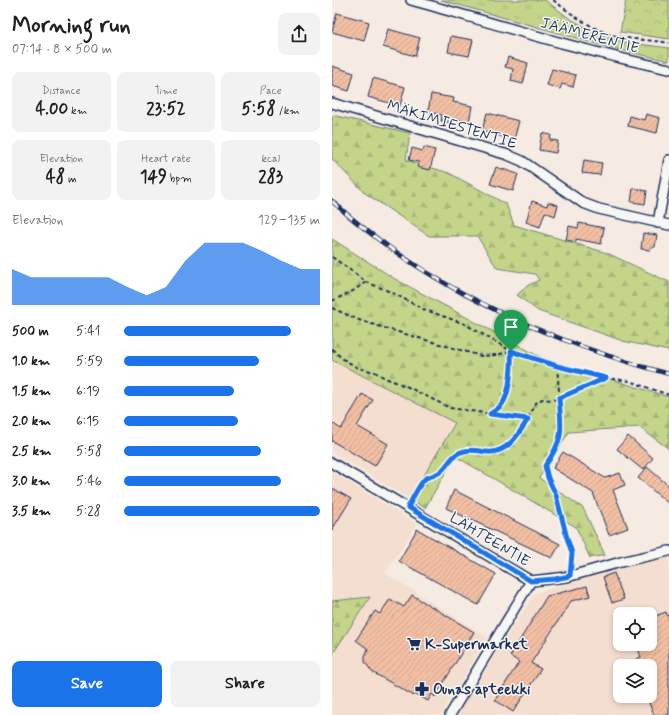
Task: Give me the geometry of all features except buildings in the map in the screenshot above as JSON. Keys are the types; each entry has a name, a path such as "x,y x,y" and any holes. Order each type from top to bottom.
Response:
{"street":[{"name":"JÄÄMERENTIE","path":"411,0 558,42 669,69"},
{"name":"MÄKIMIESTENTIE","path":"332,103 508,154 522,161 583,203 598,209 669,225"},
{"path":"658,223 669,160"},
{"name":"LÄHTEENTIE","path":"332,463 531,581 570,576 669,551"},
{"path":"450,715 531,581"}],"path":[{"path":"553,0 574,16 602,31 619,37 669,43"},
{"path":"332,257 349,268 366,282 391,292 423,309 466,324 511,351 557,366 606,378 629,381 669,395"},
{"path":"332,301 353,291 366,282"},
{"path":"332,308 359,320 481,356 496,355 511,351"},
{"path":"332,350 358,368 375,372 450,408 528,419"},
{"path":"490,414 498,409 504,401 511,366 511,351"},
{"path":"557,366 562,428 558,445 545,466 548,478 556,495 572,553 570,576"},
{"path":"408,507 425,479 439,473 457,454 476,450 489,452 502,448 513,442 528,419 536,403 542,399 552,400 559,398 606,378"}],"shaded area":[{"path":"332,360 455,423 410,499 332,452"},
{"path":"332,472 417,524 385,573 487,637 441,715 332,715 332,655 369,597 332,601"},
{"path":"669,555 669,715 456,715 535,593"}],"green space":[{"path":"441,0 545,0 569,18 596,33 623,42 669,48 669,61 608,47"},
{"path":"626,0 669,0 669,39 620,32"},
{"path":"332,115 410,133 406,160 449,173 506,204 514,225 607,253 669,282 669,351 623,341 538,311 517,295 527,286 539,280 535,274 497,268 477,236 429,236 365,193 332,159"},
{"path":"332,239 395,279 544,359 669,397 669,449 639,427 569,432 539,478 583,508 605,555 590,558 576,527 455,456 425,508 410,499 455,423 332,360"},
{"path":"370,597 332,655 332,601"}],"railway":[{"path":"332,201 368,232 407,260 448,285 490,307 578,345 623,361 669,374"}],"place":[{"name":"K-Supermarket","path":"414,644"},
{"name":"Ounas apteekki","path":"422,689"}],"route":[{"path":"511,351 557,366 606,378 559,398 562,428 561,434 558,445 545,466 548,478 556,495 572,553 570,576 531,581 408,507 425,479 439,473 457,454 476,450 489,452 502,448 513,442 521,430 528,419 490,414 498,409 504,401 509,382 512,358 511,351"}]}
